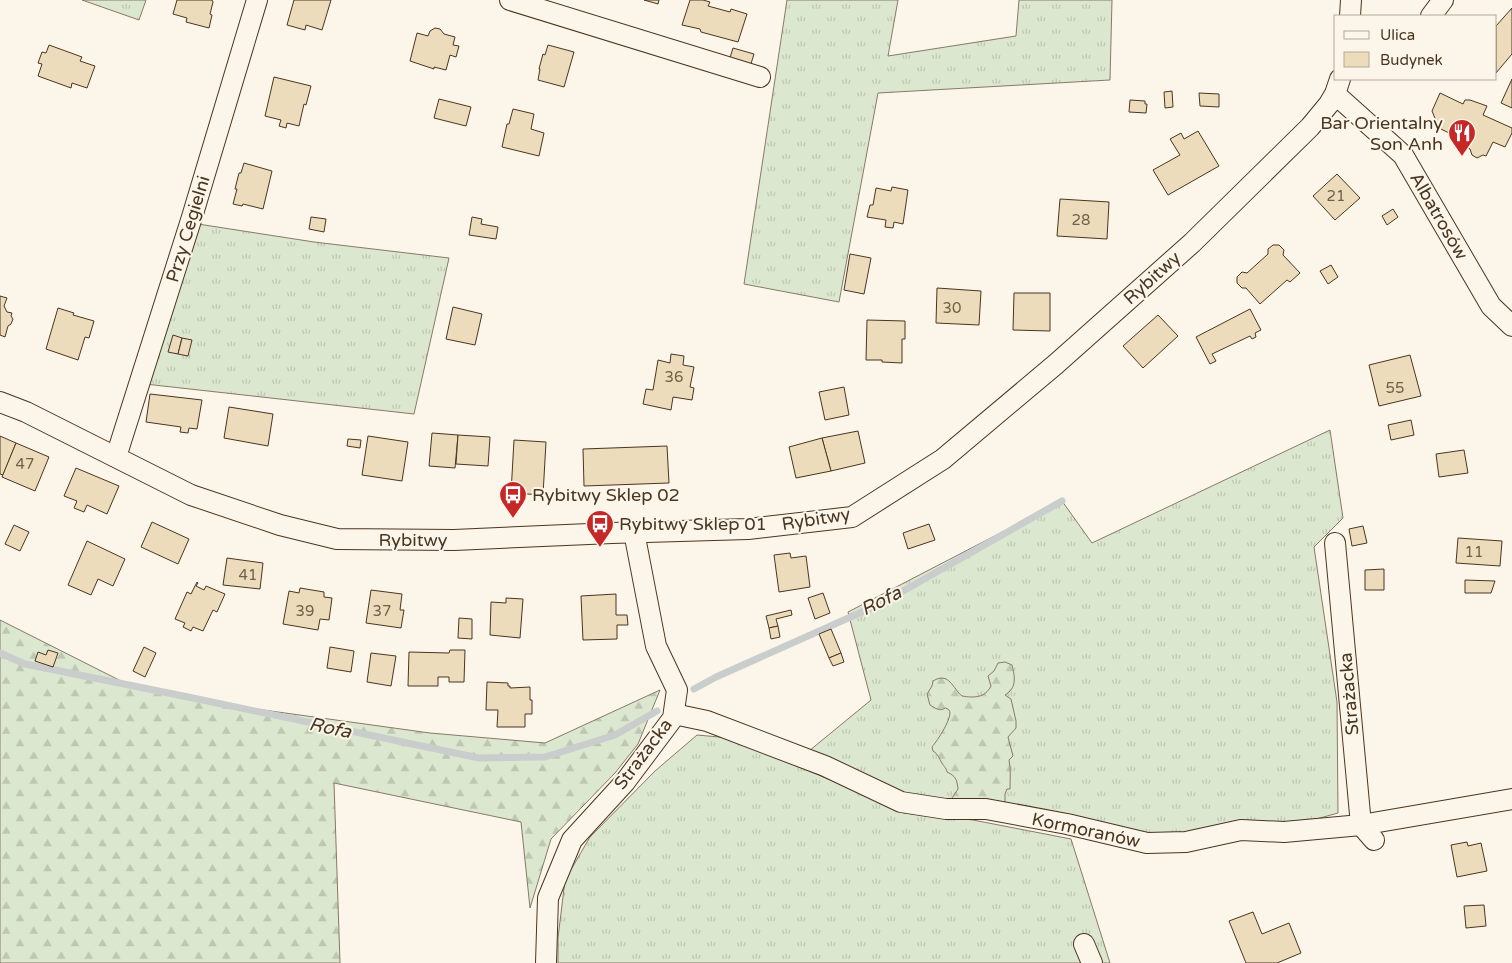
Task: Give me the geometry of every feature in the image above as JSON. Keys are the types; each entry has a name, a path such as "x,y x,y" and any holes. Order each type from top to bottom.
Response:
{"street":[{"name":"Przy Cegielni","path":"116,457 192,217 257,0"},
{"path":"510,0 760,77"},
{"path":"1350,15 1352,0"},
{"path":"1432,15 1443,0"},
{"name":"Rybitwy","path":"0,402 26,412 191,495 280,525 337,539 454,540 748,529 852,517 943,459 1056,364 1199,236 1310,126 1329,104 1338,86"},
{"name":"Albatrosów","path":"1338,86 1403,154 1492,306 1512,326"},
{"name":"Strażacka","path":"546,963 548,898 572,840 625,782 673,718 674,714 677,690 656,646 634,532"},
{"name":"Strażacka","path":"1335,543 1361,825"},
{"name":"Kormoranów","path":"674,714 707,721 825,766 900,802 946,809 986,809 1067,824 1147,843 1186,842 1242,830 1284,832 1361,825 1512,799"},
{"path":"1361,825 1374,840"},
{"path":"1084,944 1092,963"}],"green space":[{"path":"82,0 146,0 139,20"},
{"path":"787,0 898,0 888,56 1016,36 1019,0 1112,0 1110,80 878,93 839,302 744,284"},
{"path":"198,224 314,242 449,258 414,414 145,384"},
{"path":"1330,430 1343,518 1314,547 1337,702 1338,813 1291,826 1187,835 1142,836 899,796 809,751 871,700 848,612 1062,501 1092,543"},
{"path":"0,620 127,684 227,705 430,733 545,743 660,690 638,744 615,773 551,839 530,908 521,822 334,783 340,963 0,963"},
{"path":"1005,662 1012,665 1014,674 1012,689 1005,695 1011,699 1016,728 1008,737 1013,756 1009,760 1010,789 1007,789 1005,794 1005,804 951,804 952,798 958,789 956,781 947,772 932,747 944,728 950,713 946,708 939,710 930,705 927,694 933,681 943,678 950,682 962,696 975,697 982,695 991,686 988,676 994,671 998,663"},
{"path":"697,735 730,738 864,794 904,813 973,820 1071,839 1110,963 558,963 558,938 565,880 590,837 655,771"}],"building":[{"path":"177,0 212,0 210,14 212,15 209,28 186,22 187,18 173,14"},
{"path":"294,0 331,0 322,30 306,25 305,30 287,25"},
{"path":"644,0 659,0 658,4"},
{"path":"690,0 703,0 710,2 708,6 730,12 731,9 747,14 738,42 682,25"},
{"path":"1512,8 1512,54 1497,72 1497,25"},
{"path":"435,28 440,29 444,34 455,37 453,45 459,46 456,57 450,55 446,70 434,67 434,69 410,61 417,33 428,36 430,31"},
{"path":"49,45 82,57 80,61 95,66 87,88 72,83 71,88 38,76 42,64 38,63 42,52 46,53"},
{"path":"548,45 574,52 564,87 538,80 543,54 545,55"},
{"path":"733,48 754,54 750,67 729,61"},
{"path":"274,77 311,86 306,105 304,104 299,126 287,123 286,128 279,126 281,120 265,116"},
{"path":"1512,79 1512,108 1501,103"},
{"path":"1172,91 1173,107 1165,108 1164,92"},
{"path":"1199,93 1219,94 1219,107 1200,106"},
{"path":"1440,93 1463,104 1465,100 1470,100 1487,106 1483,115 1512,128 1512,133 1505,147 1493,142 1486,156 1483,155 1477,158 1472,155 1470,149 1453,141 1455,136 1439,128 1432,111"},
{"path":"439,99 471,107 466,126 434,118"},
{"path":"1130,100 1145,101 1145,104 1147,104 1146,113 1129,112"},
{"path":"513,109 534,114 531,129 544,133 539,156 502,147 507,124 509,124"},
{"path":"1198,131 1219,166 1168,195 1153,170 1180,155 1170,139 1181,133 1184,139"},
{"path":"244,163 272,171 263,209 243,204 242,206 233,204 239,173 241,173"},
{"path":"1337,174 1360,198 1335,220 1313,196"},
{"path":"892,187 908,190 903,224 894,222 893,228 885,227 886,220 867,217 870,205 873,205 876,188 891,191"},
{"path":"1060,199 1109,202 1107,239 1057,236"},
{"path":"1393,209 1398,217 1387,225 1382,216"},
{"path":"311,217 326,219 324,232 309,229"},
{"path":"472,217 482,219 481,224 498,227 496,239 469,235"},
{"path":"1273,245 1279,245 1284,250 1283,255 1300,273 1290,282 1287,280 1260,304 1246,288 1242,288 1237,283 1237,277 1242,272 1247,273 1268,254 1268,249"},
{"path":"850,254 871,258 864,294 844,290"},
{"path":"1331,265 1338,277 1328,284 1320,271"},
{"path":"937,288 981,291 979,325 936,323"},
{"path":"1014,293 1050,293 1050,331 1013,330"},
{"path":"0,296 7,298 4,306 7,312 12,313 13,319 8,326 5,337 0,335"},
{"path":"453,307 482,314 475,345 446,339"},
{"path":"58,308 94,321 89,338 85,337 78,360 46,349"},
{"path":"1250,309 1261,330 1255,333 1256,337 1252,339 1250,336 1212,354 1216,361 1210,364 1196,337"},
{"path":"1158,315 1178,336 1143,368 1123,346"},
{"path":"867,320 905,321 905,339 902,339 902,363 866,360"},
{"path":"173,335 182,338 178,354 168,352"},
{"path":"182,338 192,340 188,356 178,354"},
{"path":"671,354 684,356 683,365 694,367 690,387 694,388 692,400 673,397 671,410 643,404 646,389 653,390 658,360 670,363"},
{"path":"1410,355 1421,396 1379,406 1369,365"},
{"path":"844,387 849,415 825,420 819,392"},
{"path":"150,394 202,400 197,429 189,428 188,433 180,432 181,427 146,422"},
{"path":"229,407 273,414 268,446 224,438"},
{"path":"1411,420 1414,435 1391,440 1388,425"},
{"path":"858,431 865,463 831,471 822,438"},
{"path":"432,433 458,435 455,468 429,466"},
{"path":"458,435 490,437 488,466 456,464"},
{"path":"0,436 16,443 3,475 0,474"},
{"path":"368,436 408,442 402,481 362,475"},
{"path":"822,438 831,471 796,478 789,447"},
{"path":"348,439 361,440 360,448 347,446"},
{"path":"514,440 546,442 543,495 511,493"},
{"path":"16,443 49,457 35,491 2,477"},
{"path":"667,446 669,483 584,486 583,449"},
{"path":"1464,450 1468,473 1439,477 1436,454"},
{"path":"76,468 119,486 107,514 87,505 84,512 74,508 77,501 64,496"},
{"path":"152,522 189,539 178,564 141,547"},
{"path":"929,524 935,540 908,549 903,533"},
{"path":"14,525 29,532 20,551 5,544"},
{"path":"1363,526 1367,543 1352,546 1349,529"},
{"path":"1458,538 1502,541 1500,566 1456,563"},
{"path":"87,541 125,559 113,586 98,579 91,595 68,585"},
{"path":"790,553 791,558 806,556 810,587 779,592 774,555"},
{"path":"227,558 263,563 260,589 223,585"},
{"path":"1384,569 1384,590 1365,590 1365,570"},
{"path":"1465,580 1495,581 1491,593 1465,593"},
{"path":"197,582 196,586 204,590 206,586 225,594 217,612 213,610 203,631 193,627 191,631 183,627 185,623 175,619 187,592 191,594"},
{"path":"300,588 324,592 324,597 332,598 329,620 320,619 318,630 283,624 289,591 299,593"},
{"path":"371,590 402,594 400,610 404,610 401,628 366,623"},
{"path":"823,593 830,613 815,619 808,598"},
{"path":"616,594 616,615 627,615 628,625 617,625 617,639 583,640 581,596"},
{"path":"506,598 523,599 520,638 490,635 491,602 506,603"},
{"path":"791,610 792,615 776,619 778,626 769,628 766,616"},
{"path":"459,618 472,619 472,639 458,638"},
{"path":"778,626 780,637 771,639 769,628"},
{"path":"831,629 841,653 829,658 819,634"},
{"path":"144,647 156,653 145,677 133,671"},
{"path":"330,647 354,651 351,672 327,668"},
{"path":"48,650 58,653 53,667 35,661 38,652 46,655"},
{"path":"450,650 465,650 464,682 449,682 449,677 438,677 438,686 408,686 409,652 449,653"},
{"path":"371,653 396,656 391,686 367,682"},
{"path":"841,653 844,662 833,666 829,658"},
{"path":"487,682 508,683 510,688 530,687 532,714 525,714 525,727 497,727 498,710 486,710"},
{"path":"1467,842 1468,846 1481,843 1487,871 1457,877 1451,845"},
{"path":"1484,905 1486,926 1466,928 1464,906"},
{"path":"1253,912 1262,934 1289,923 1301,953 1277,963 1246,963 1229,921"}],"waterway":[{"name":"Rofa","path":"694,689 716,677 882,603 1062,501"},
{"name":"Rofa","path":"0,653 25,664 479,758 545,757 615,735 657,711"}],"place":[{"name":"Bar Orientalny Son Anh","path":"1462,157"},
{"name":"Rybitwy Sklep 02","path":"513,519"},
{"name":"Rybitwy Sklep 01","path":"600,548"}]}
